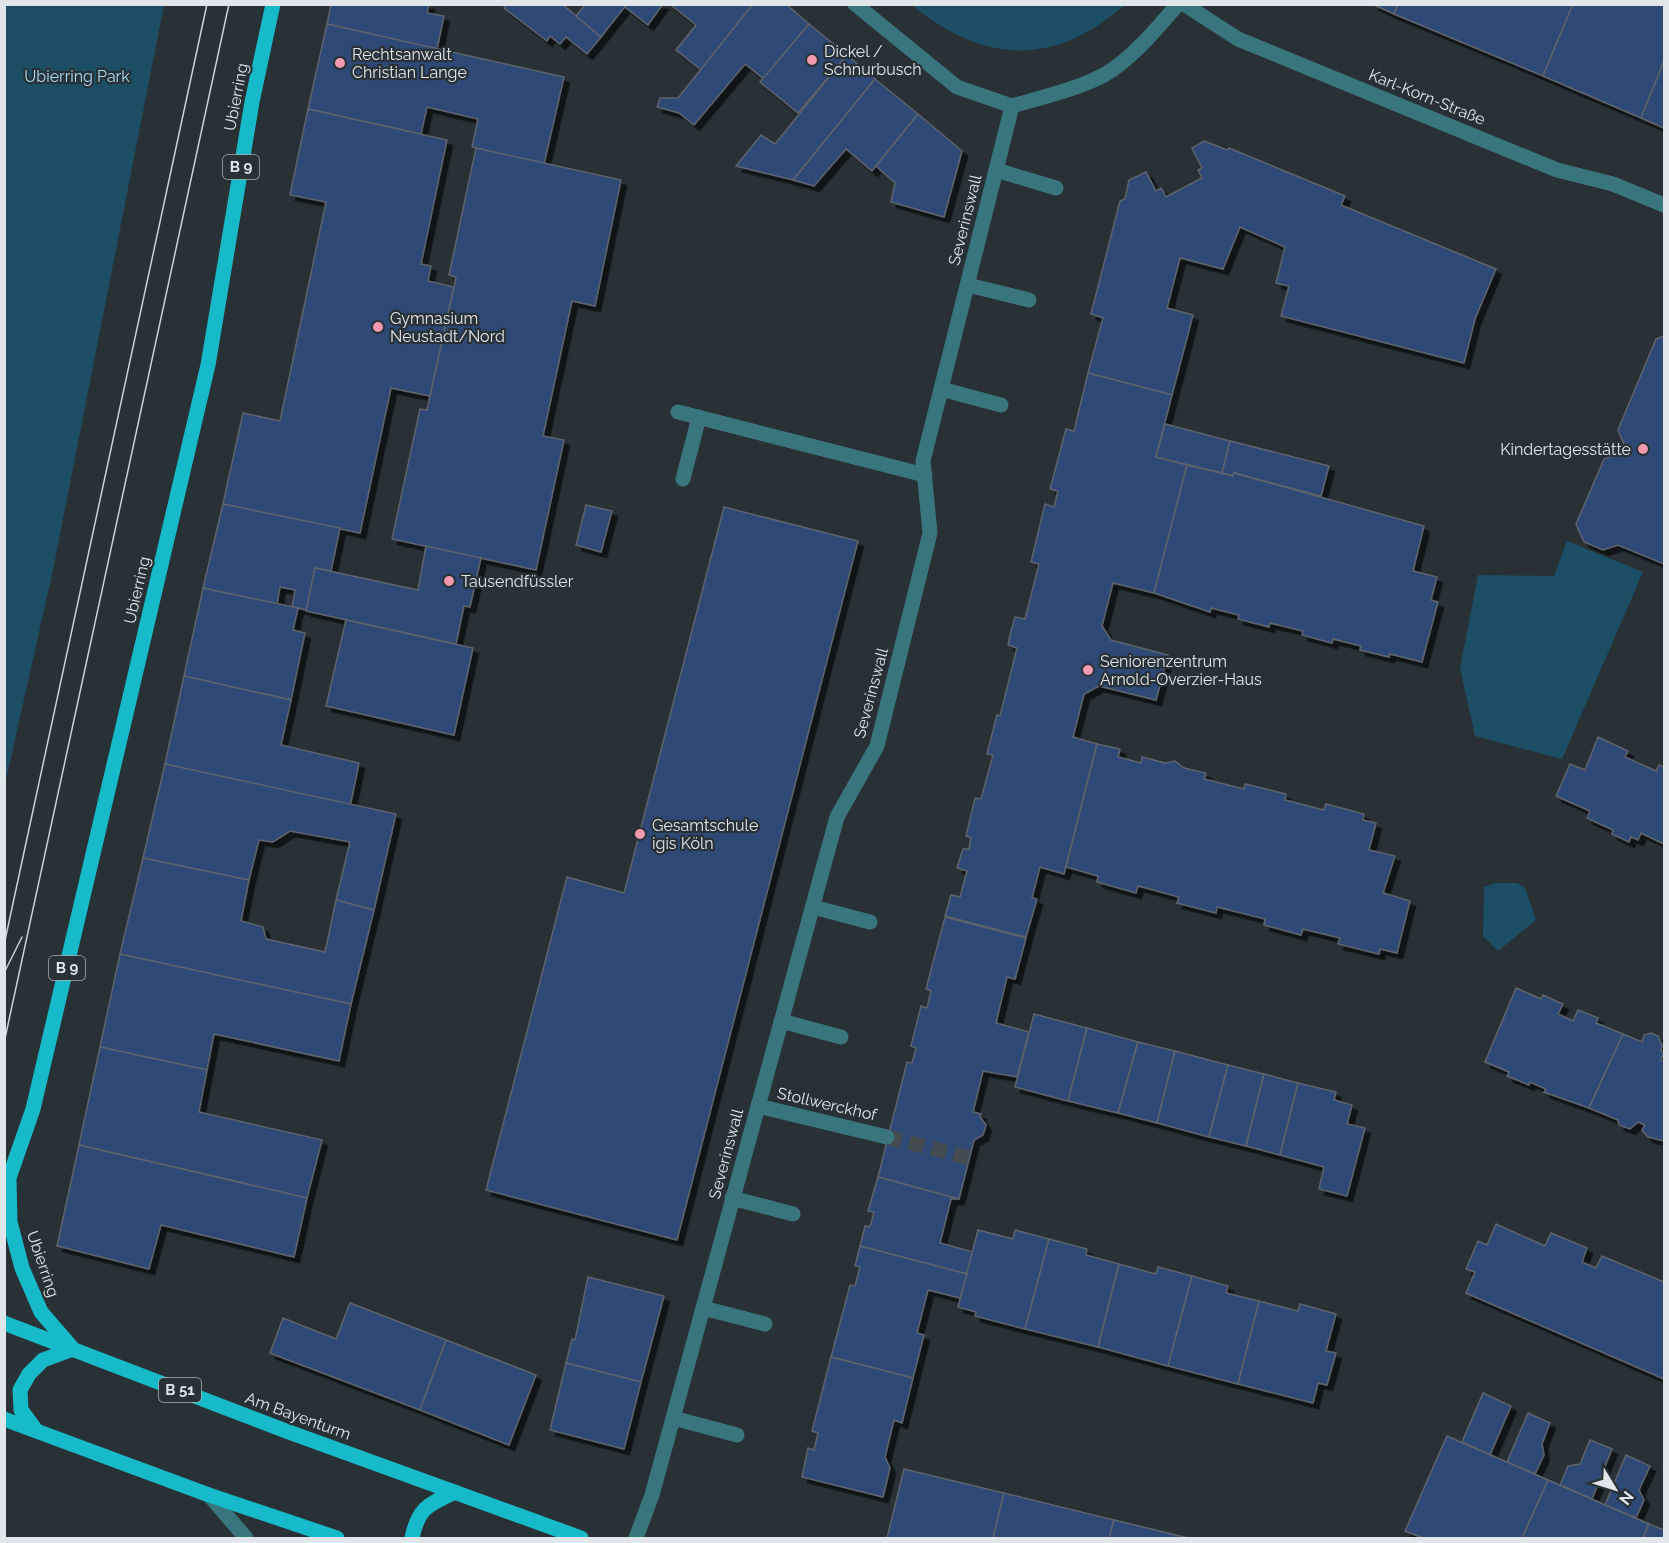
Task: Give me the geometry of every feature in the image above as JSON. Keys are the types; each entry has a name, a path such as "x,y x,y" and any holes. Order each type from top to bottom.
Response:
{"main road":[{"name":"Ubierring","path":"73,1349 41,1312 22,1268 10,1222 7,1181 33,1108 208,365 252,102 273,4"},
{"name":"Am Bayenturm","path":"4,1323 286,1431 581,1539"},
{"path":"35,1429 21,1410 20,1390 29,1374 43,1360 73,1349"},
{"path":"4,1419 209,1495 337,1539"},
{"path":"412,1539 415,1525 426,1505 455,1492"}],"street":[{"path":"855,4 957,87 1012,106 1060,93 1106,74 1144,41 1178,4"},
{"name":"Karl-Korn-Straße","path":"1184,4 1238,39 1557,170 1613,184 1665,204"},
{"name":"Severinswall","path":"636,1539 652,1495 837,817 877,746 930,533 924,461 1012,106"},
{"path":"996,170 1056,188"},
{"path":"968,285 1029,300"},
{"path":"941,389 1000,405"},
{"path":"678,412 925,475"},
{"path":"683,479 699,417"},
{"path":"813,907 870,922"},
{"path":"781,1021 841,1037"},
{"name":"Stollwerckhof","path":"758,1106 887,1137"},
{"path":"732,1198 793,1214"},
{"path":"703,1308 765,1324"},
{"path":"673,1418 737,1435"},
{"path":"209,1495 246,1539"}],"green space":[{"name":"Ubierring Park","path":"7,5 164,5 53,570 5,784 4,8"},
{"path":"912,5 1124,5 1098,25 1071,40 1045,48 1018,50 991,47 965,38 938,24"},
{"path":"1567,541 1643,572 1562,759 1475,736 1460,668 1478,575 1554,576"},
{"path":"1496,883 1517,883 1525,888 1536,920 1498,951 1483,936 1484,887"}],"building":[{"path":"331,4 429,4 427,13 444,16 437,49 327,24"},
{"path":"506,4 562,4 601,37 587,54 566,37 560,44 550,36 547,41 504,8"},
{"path":"586,4 627,4 601,37 576,16"},
{"path":"627,4 663,4 648,25 625,7"},
{"path":"670,4 753,4 701,70 676,50 696,25"},
{"path":"753,4 786,4 809,24 764,79 745,64 694,125 679,113 657,107 660,98 678,98"},
{"path":"1372,4 1398,4 1394,14"},
{"path":"1398,4 1573,4 1543,76 1394,14"},
{"path":"1573,4 1664,4 1664,61 1641,118 1543,76"},
{"path":"327,24 564,77 544,164 472,147 478,119 427,107 421,134 308,109"},
{"path":"809,24 847,55 798,113 760,82"},
{"path":"847,55 875,79 793,180 736,166 761,135 775,144"},
{"path":"1664,61 1664,128 1641,118"},
{"path":"875,79 918,114 872,171 846,149 814,186 793,180"},
{"path":"308,109 447,140 421,264 431,266 428,281 454,287 430,396 391,388 360,533 223,504 243,413 280,421 326,202 290,195"},
{"path":"918,114 962,151 944,217 891,202 895,183 876,166"},
{"path":"1204,141 1227,150 1229,148 1345,196 1341,205 1496,269 1475,319 1464,363 1281,316 1289,286 1276,283 1285,247 1240,227 1223,269 1180,258 1167,308 1193,315 1172,395 1088,373 1103,318 1091,314 1120,201 1125,199 1129,180 1146,172 1156,191 1161,188 1166,197 1202,178 1198,170 1202,168 1192,148"},
{"path":"476,148 621,180 595,306 572,301 543,436 564,440 536,570 392,539 420,409 427,410 454,287 456,277 449,275"},
{"name":"Kindertagesstätte","path":"1664,336 1664,564 1618,545 1603,550 1584,542 1576,524 1604,459 1619,454 1624,444 1618,430 1656,339"},
{"name":"Seniorenzentrum Arnold-Overzier-Haus","path":"1088,373 1172,395 1156,457 1187,465 1154,593 1113,583 1102,626 1111,640 1168,655 1156,700 1099,686 1084,694 1073,737 1097,744 1064,874 1040,867 1032,898 1037,899 1026,937 945,916 951,895 960,897 967,871 957,868 963,849 969,849 971,838 966,836 975,798 981,799 993,755 987,754 997,715 1000,716 1017,648 1008,645 1011,631 1015,617 1025,619 1039,564 1031,562 1045,504 1054,507 1058,491 1050,489 1066,429 1074,431"},
{"path":"1165,424 1230,441 1222,473 1156,457"},
{"path":"1230,441 1329,466 1321,496 1234,473 1233,476 1222,473"},
{"path":"1187,465 1233,476 1234,473 1424,526 1413,571 1437,577 1431,600 1438,602 1422,662 1360,650 1361,646 1333,639 1332,643 1302,635 1303,631 1270,623 1269,627 1238,619 1239,615 1211,608 1210,612 1154,593"},
{"path":"223,504 340,528 331,571 315,568 307,610 292,607 295,590 280,587 277,604 203,588"},
{"path":"586,505 612,511 601,552 576,545"},
{"path":"724,507 858,541 677,1240 486,1190 567,877 624,893"},
{"path":"426,546 481,558 470,607 464,606 456,644 306,611 315,568 418,590"},
{"path":"203,588 298,608 293,630 305,633 291,700 184,676"},
{"path":"346,620 473,648 454,735 326,706"},
{"path":"184,676 291,700 281,745 359,763 350,807 165,764"},
{"path":"1598,737 1628,751 1625,757 1656,771 1659,765 1664,767 1664,844 1641,833 1638,840 1631,837 1629,842 1612,834 1613,830 1587,818 1590,811 1556,796 1570,764 1585,770"},
{"path":"1097,744 1120,749 1118,757 1141,763 1142,757 1165,763 1175,761 1184,768 1206,773 1204,779 1244,789 1245,784 1286,794 1285,800 1324,810 1326,804 1364,814 1363,820 1376,823 1369,850 1395,856 1383,893 1410,901 1397,953 1380,949 1379,954 1338,944 1340,938 1303,929 1301,935 1264,925 1265,919 1217,907 1216,913 1177,903 1179,897 1138,886 1136,893 1097,882 1098,876 1066,867"},
{"path":"165,764 396,814 374,910 336,900 350,842 290,831 273,842 259,840 249,880 143,858"},
{"path":"143,858 249,880 241,921 263,927 266,939 325,952 336,900 374,910 351,1004 120,954"},
{"path":"945,917 1026,938 1015,979 1007,977 996,1023 1029,1032 1017,1077 983,1071 973,1112 981,1114 980,1117 986,1125 983,1135 974,1140 959,1199 878,1177 907,1062 912,1063 916,1048 911,1046 921,1006 927,1008 931,991 926,989"},
{"path":"120,954 351,1004 339,1061 214,1034 207,1070 100,1047"},
{"path":"1516,988 1541,999 1543,995 1563,1004 1558,1014 1573,1021 1578,1010 1598,1018 1596,1023 1623,1034 1589,1108 1544,1092 1546,1089 1530,1082 1529,1085 1507,1076 1509,1072 1485,1062"},
{"path":"1034,1014 1087,1028 1068,1101 1015,1087"},
{"path":"1087,1028 1138,1042 1118,1113 1068,1101"},
{"path":"1651,1033 1658,1036 1662,1045 1661,1051 1664,1052 1661,1060 1664,1062 1664,1141 1648,1137 1642,1130 1645,1125 1638,1122 1630,1129 1619,1125 1618,1120 1589,1108 1623,1034 1642,1042 1644,1035"},
{"path":"1138,1042 1175,1051 1157,1123 1118,1113"},
{"path":"100,1047 207,1070 199,1112 322,1140 307,1198 79,1145"},
{"path":"1175,1051 1228,1065 1209,1137 1157,1123"},
{"path":"1228,1065 1264,1074 1246,1146 1209,1137"},
{"path":"1264,1074 1298,1083 1280,1155 1246,1146"},
{"path":"1298,1083 1336,1092 1334,1100 1352,1105 1347,1124 1365,1128 1347,1196 1319,1189 1324,1167 1280,1155"},
{"path":"79,1145 307,1198 294,1257 161,1225 149,1269 57,1246"},
{"path":"878,1177 959,1199 951,1199 940,1243 973,1252 967,1274 860,1246 865,1226 870,1227 874,1212 868,1211"},
{"path":"1496,1224 1545,1246 1551,1233 1587,1248 1582,1262 1596,1268 1602,1256 1664,1282 1664,1379 1466,1293 1475,1272 1466,1269 1478,1241 1487,1245"},
{"path":"978,1230 1013,1239 1015,1230 1049,1239 1025,1329 975,1316 976,1312 958,1307"},
{"path":"1049,1239 1087,1249 1086,1255 1119,1264 1098,1347 1025,1329"},
{"path":"860,1246 967,1274 960,1298 928,1290 917,1333 924,1335 913,1378 831,1357 850,1285 855,1286 860,1267 855,1266"},
{"path":"1119,1264 1156,1274 1158,1267 1192,1276 1168,1366 1098,1347"},
{"path":"1192,1276 1228,1286 1226,1293 1259,1301 1238,1384 1168,1366"},
{"path":"588,1277 664,1296 641,1382 566,1363 572,1339 575,1340"},
{"path":"1259,1301 1298,1311 1300,1304 1336,1314 1326,1351 1336,1353 1327,1385 1318,1383 1313,1403 1238,1384"},
{"path":"350,1303 446,1340 420,1410 270,1353 283,1318 336,1339"},
{"path":"446,1340 536,1375 509,1445 420,1410"},
{"path":"831,1357 913,1378 902,1423 894,1420 885,1457 890,1468 883,1497 802,1477 808,1448 814,1450 818,1433 812,1431"},
{"path":"566,1363 641,1382 624,1449 550,1430"},
{"path":"1483,1393 1511,1406 1490,1455 1462,1442"},
{"path":"1528,1413 1550,1423 1542,1444 1544,1455 1535,1474 1507,1462"},
{"path":"1447,1436 1548,1480 1522,1538 1423,1538 1405,1531"},
{"path":"1590,1440 1612,1449 1592,1499 1560,1485 1568,1466 1580,1464"},
{"path":"1626,1455 1650,1466 1639,1490 1644,1500 1636,1518 1605,1505"},
{"path":"904,1469 1004,1493 993,1538 887,1538"},
{"path":"1548,1480 1649,1524 1643,1538 1522,1538"},
{"path":"1004,1493 1114,1520 1109,1538 993,1538"},
{"path":"1114,1520 1188,1538 1109,1538"},
{"path":"1649,1524 1664,1530 1664,1538 1643,1538"}],"tunnel":[{"path":"887,1137 970,1158"}],"tram line":[{"path":"4,945 207,4"},
{"path":"4,1043 229,4"},
{"path":"4,973 22,937"}],"place":[{"name":"Dickel / Schnurbusch","path":"812,60"},
{"name":"Rechtsanwalt Christian Lange","path":"340,63"},
{"name":"Gymnasium Neustadt/Nord","path":"378,327"},
{"name":"Kindertagesstätte","path":"1643,449"},
{"name":"Tausendfüssler","path":"449,581"},
{"name":"Seniorenzentrum Arnold-Overzier-Haus","path":"1088,670"},
{"name":"Gesamtschule igis Köln","path":"640,834"}]}
